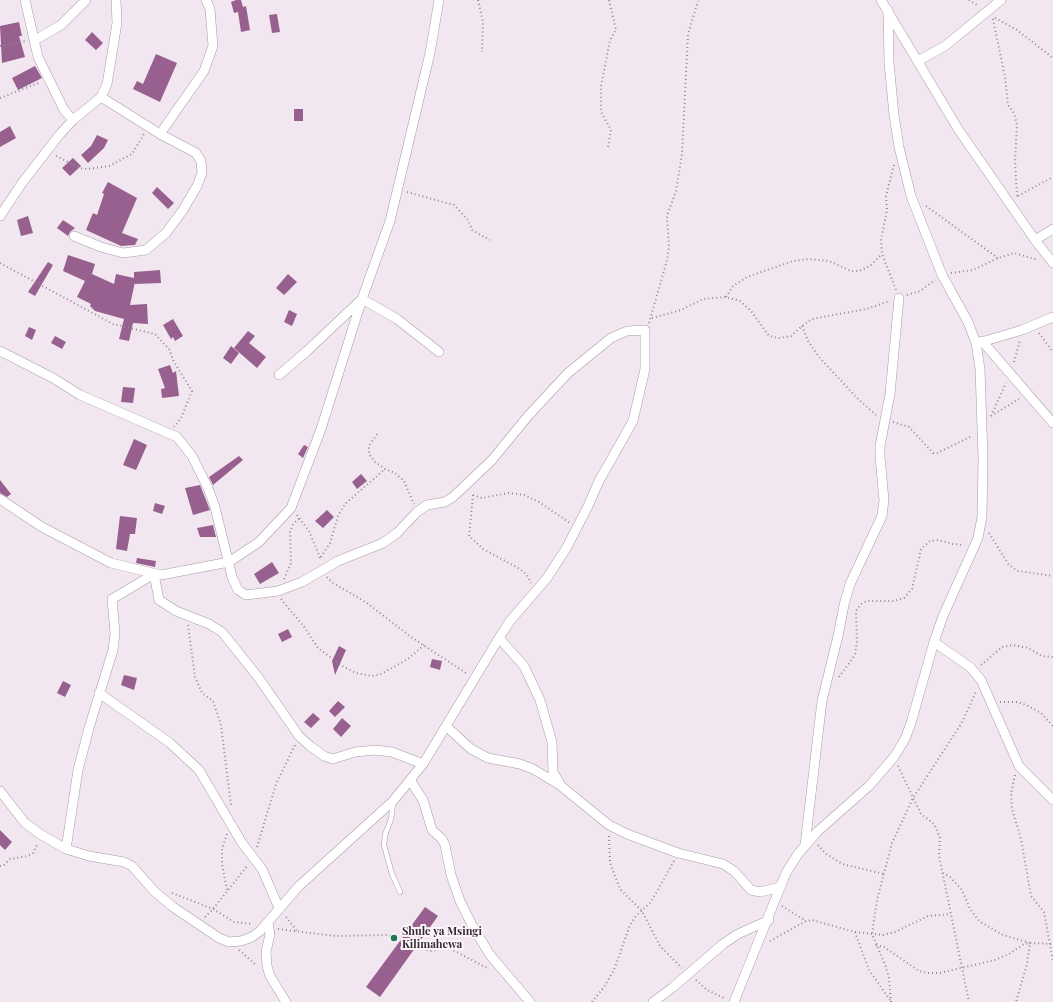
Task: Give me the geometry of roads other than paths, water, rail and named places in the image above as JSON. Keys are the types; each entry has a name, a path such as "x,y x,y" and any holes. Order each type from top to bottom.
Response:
{"street":[{"path":"25,0 38,57 64,110 73,120"},
{"path":"35,40 61,25 86,0"},
{"path":"0,216 22,183 73,120 101,97 107,84 116,23 116,0"},
{"path":"160,134 204,72 213,46 210,9 206,0"},
{"path":"0,499 42,527 76,546 111,563 154,574 169,573 229,562 259,542 291,508 321,429 362,298 390,221 430,53 438,0"},
{"path":"881,0 958,129 1035,240 1049,263"},
{"path":"918,61 945,46 1001,0"},
{"path":"888,10 888,63 899,147 911,196 942,275 979,342 1010,374 1053,423"},
{"path":"74,236 101,247 123,253 146,250 166,233 197,186 202,173 201,161 196,153 160,134 101,97"},
{"path":"1035,240 1053,229"},
{"path":"362,298 397,319 439,352"},
{"path":"279,375 307,351 362,298"},
{"path":"809,841 822,701 850,584 882,516 884,500 880,458 891,388 899,298"},
{"path":"979,342 1022,330 1053,317"},
{"path":"0,351 52,378 80,395 134,420 177,437 192,456 208,488 229,562 232,578 238,590 246,595 278,591 324,571 338,561 383,543 397,533 417,512 428,505 444,502 462,488 492,460 528,416 568,373 611,338 626,331 645,330 645,369 633,420 599,481 576,528 547,578 510,621 498,638 423,764 393,801 299,886 279,908 269,925 252,937 242,941 229,942 219,938 190,919 154,891 132,866 124,862 89,856 66,849 40,834 25,823 0,791"},
{"path":"733,1002 769,920 786,873 809,841 870,786 894,757 905,739 911,723 934,642 943,616 978,538 982,517 983,458 979,342"},
{"path":"154,574 159,600 176,611 209,624 222,632 258,677 299,736 320,753 333,758 355,752 375,750 392,752 423,764"},
{"path":"66,849 78,770 99,693 113,650 115,633 112,600 154,574"},
{"path":"498,638 524,666 540,700 552,742 553,772 561,786"},
{"path":"934,642 970,667 981,680 1019,766 1053,800"},
{"path":"99,693 182,753 199,770 242,842 262,869 279,908"},
{"path":"446,726 471,749 488,758 520,764 533,769 561,786 609,825 647,843 678,853 723,864 734,871 751,890 760,892 781,887"},
{"path":"410,780 423,800 432,830 442,839 445,845 451,875 460,901 469,919 490,955 506,976 530,1002"},
{"path":"653,1002 690,973 728,940 745,930 769,920"},
{"path":"269,925 270,934 266,959 270,976 286,1002"}],"lane":[{"path":"393,801 391,819 385,835 384,845 392,874 400,892"}],"place":[{"name":"Shule ya Msingi Kilimahewa","path":"394,938"}]}
